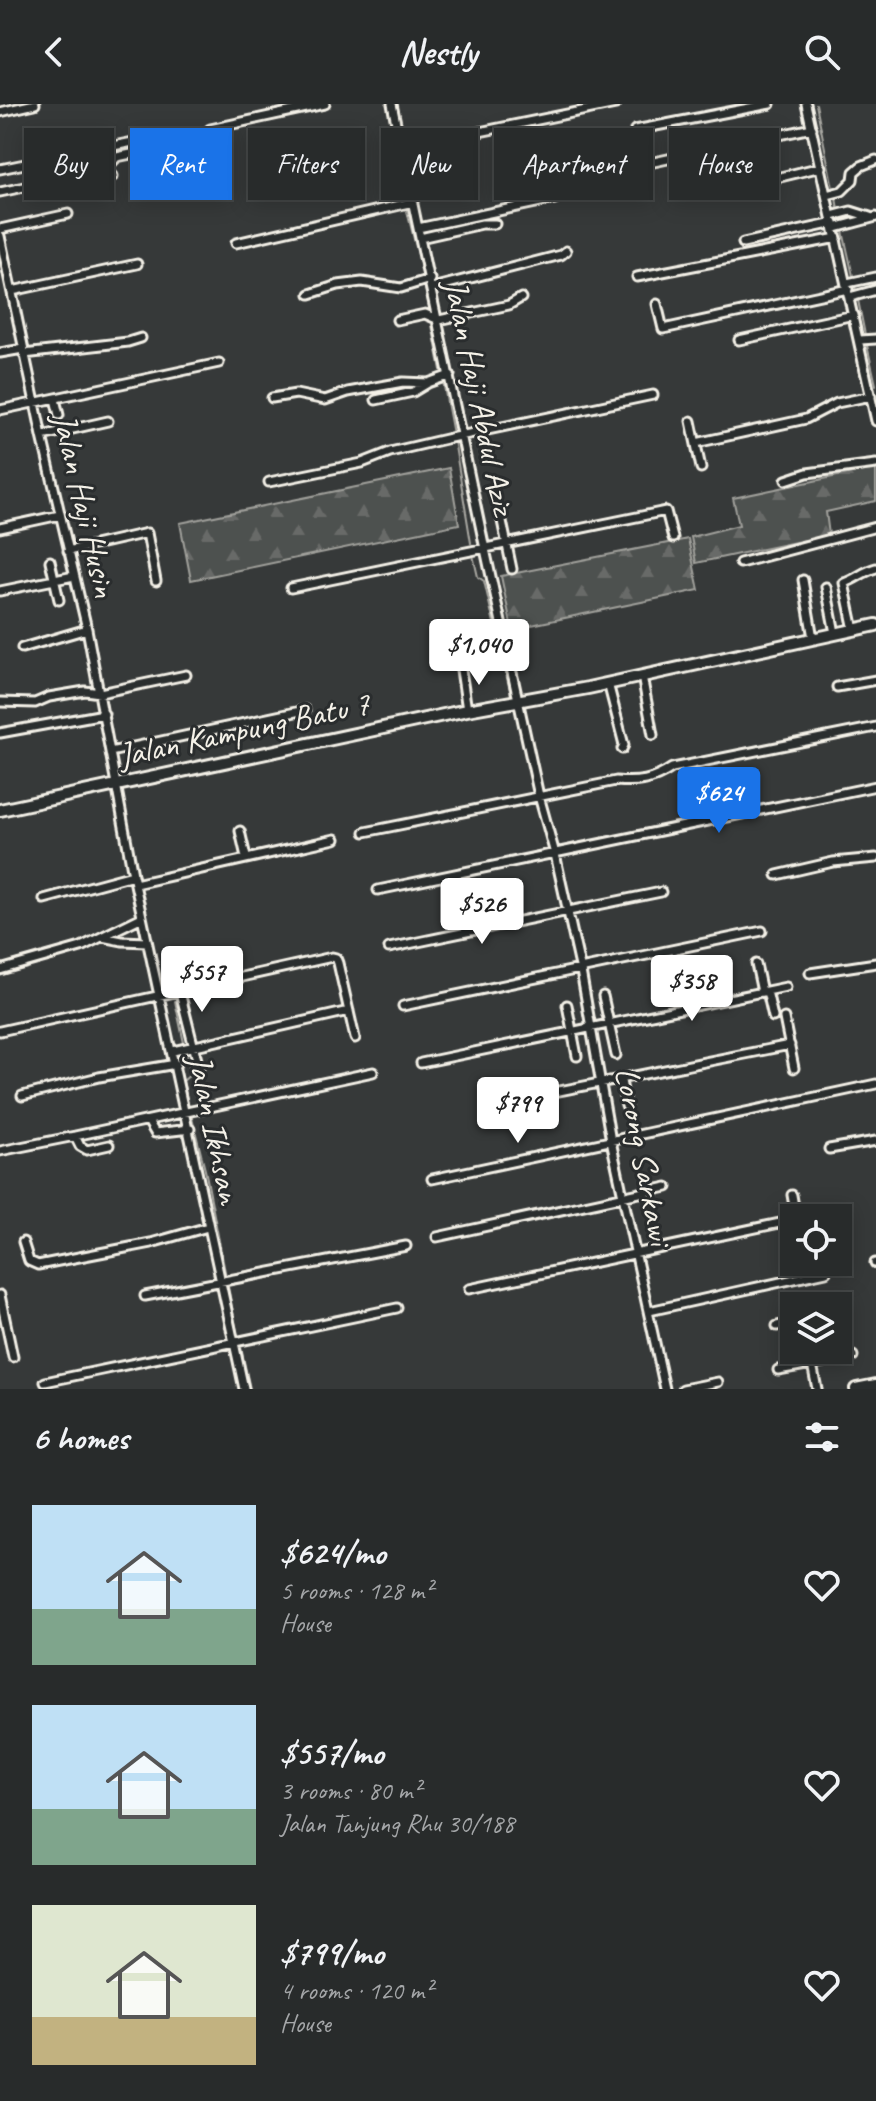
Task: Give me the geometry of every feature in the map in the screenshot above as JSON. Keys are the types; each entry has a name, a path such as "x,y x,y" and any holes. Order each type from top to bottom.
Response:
{"street":[{"path":"0,112 35,104"},
{"path":"215,128 325,104"},
{"name":"Jalan Haji Abdul Aziz","path":"392,104 397,128"},
{"path":"478,132 616,104"},
{"path":"645,128 770,104"},
{"path":"806,104 876,421"},
{"path":"653,162 812,128"},
{"path":"0,169 130,143"},
{"path":"827,195 842,191 853,180 854,172 876,160"},
{"path":"779,177 821,167"},
{"path":"0,192 24,187"},
{"name":"Jalan Haji Abdul Aziz","path":"411,200 427,282 439,320 445,378 457,437 518,699"},
{"path":"418,228 550,200"},
{"path":"236,243 411,203"},
{"path":"0,229 68,214"},
{"path":"743,243 833,222 873,217"},
{"path":"420,238 495,224"},
{"name":"Jalan Haji Husin","path":"0,236 87,629 116,786"},
{"path":"637,277 837,238"},
{"path":"310,294 338,285 362,282 401,288 561,255 566,251"},
{"path":"0,288 137,264"},
{"path":"848,290 876,277"},
{"path":"657,304 663,329 848,290 876,290"},
{"path":"397,320 425,314 439,320 509,305 521,298"},
{"path":"739,340 854,315"},
{"path":"0,353 51,352 141,338"},
{"path":"860,340 876,339"},
{"path":"0,410 219,363"},
{"path":"272,398 296,394 325,400 348,392 403,382 428,383 445,378"},
{"path":"376,400 420,390 428,383"},
{"path":"269,482 362,463 390,452 653,395"},
{"path":"696,443 806,419 837,403 871,396"},
{"path":"55,399 59,415"},
{"path":"42,436 108,421"},
{"path":"691,421 701,468"},
{"path":"786,480 807,473 876,464"},
{"path":"291,588 666,511 673,538"},
{"path":"0,528 60,515"},
{"path":"502,521 512,569"},
{"path":"740,563 876,527"},
{"path":"68,551 147,533 156,581"},
{"path":"50,561 59,600"},
{"path":"854,630 844,583 860,572 876,568"},
{"path":"0,591 74,576"},
{"path":"803,580 813,638"},
{"path":"826,587 835,633"},
{"name":"Jalan Kampung Batu 7","path":"0,810 876,625"},
{"path":"22,648 87,629"},
{"path":"461,670 467,710"},
{"path":"0,702 35,703 49,697 85,691 100,693 186,675"},
{"path":"642,676 653,735"},
{"path":"837,687 876,680"},
{"path":"608,683 624,745 622,749"},
{"name":"Lorong Sarkawi","path":"518,699 581,971 611,1141 665,1389"},
{"path":"110,752 305,710"},
{"path":"0,733 104,714"},
{"path":"365,832 616,781 638,783 660,776 672,768 876,727"},
{"name":"Jalan Ikhsan","path":"116,786 158,995 189,1111 220,1283 238,1341 244,1389"},
{"path":"378,890 876,786"},
{"path":"240,831 246,857"},
{"path":"135,884 335,839"},
{"path":"777,875 833,862 876,858"},
{"path":"44,899 133,875"},
{"path":"389,948 661,892"},
{"path":"0,970 30,967 81,947 142,917"},
{"path":"403,1006 762,931"},
{"path":"101,936 147,942"},
{"path":"0,1022 4,1030 332,957 338,963 355,1038"},
{"path":"810,973 876,963"},
{"path":"756,964 773,1017"},
{"path":"174,968 191,1047 199,1068"},
{"path":"421,1063 786,987"},
{"path":"603,996 616,1055"},
{"path":"567,1005 577,1056"},
{"path":"173,1051 349,1011"},
{"path":"784,1018 794,1068"},
{"path":"504,1102 790,1045"},
{"path":"22,1096 99,1077 176,1064"},
{"path":"0,1151 373,1072"},
{"path":"621,1081 626,1106"},
{"path":"432,1179 876,1084"},
{"path":"148,1121 155,1133 190,1129"},
{"path":"75,1136 80,1146 87,1150 109,1145"},
{"path":"829,1149 876,1141"},
{"path":"437,1237 483,1231 667,1187"},
{"path":"792,1195 793,1204"},
{"path":"469,1289 780,1222"},
{"path":"23,1242 29,1261 38,1265 151,1243 208,1227"},
{"path":"145,1296 406,1246"},
{"path":"649,1311 808,1276"},
{"path":"0,1295 3,1332 13,1357"},
{"path":"45,1382 397,1308"},
{"path":"778,1370 812,1364 817,1389"},
{"path":"683,1389 718,1382"},
{"path":"856,1389 876,1385"}],"green space":[{"path":"449,468 459,524 191,580 180,523"},
{"path":"876,468 876,501 826,512 829,535 696,563 691,537 739,525 733,498"},
{"path":"688,539 699,590 512,629 501,576"}],"waterway":[{"path":"387,104 405,201"},
{"path":"816,104 833,188"},
{"path":"836,198 838,209"},
{"path":"406,207 418,255"},
{"path":"843,231 853,276"},
{"path":"420,265 430,311"},
{"path":"858,300 865,335"},
{"path":"432,325 442,375"},
{"path":"867,345 876,385"},
{"path":"443,381 453,434"},
{"path":"454,440 471,543"},
{"path":"473,555 478,577 484,581 511,695"},
{"path":"166,966 172,988"},
{"path":"175,1001 184,1043"},
{"path":"186,1054 191,1074 183,1081 189,1108"},
{"path":"191,1114 226,1277"},
{"path":"228,1287 238,1337"},
{"path":"240,1343 250,1389"}]}
